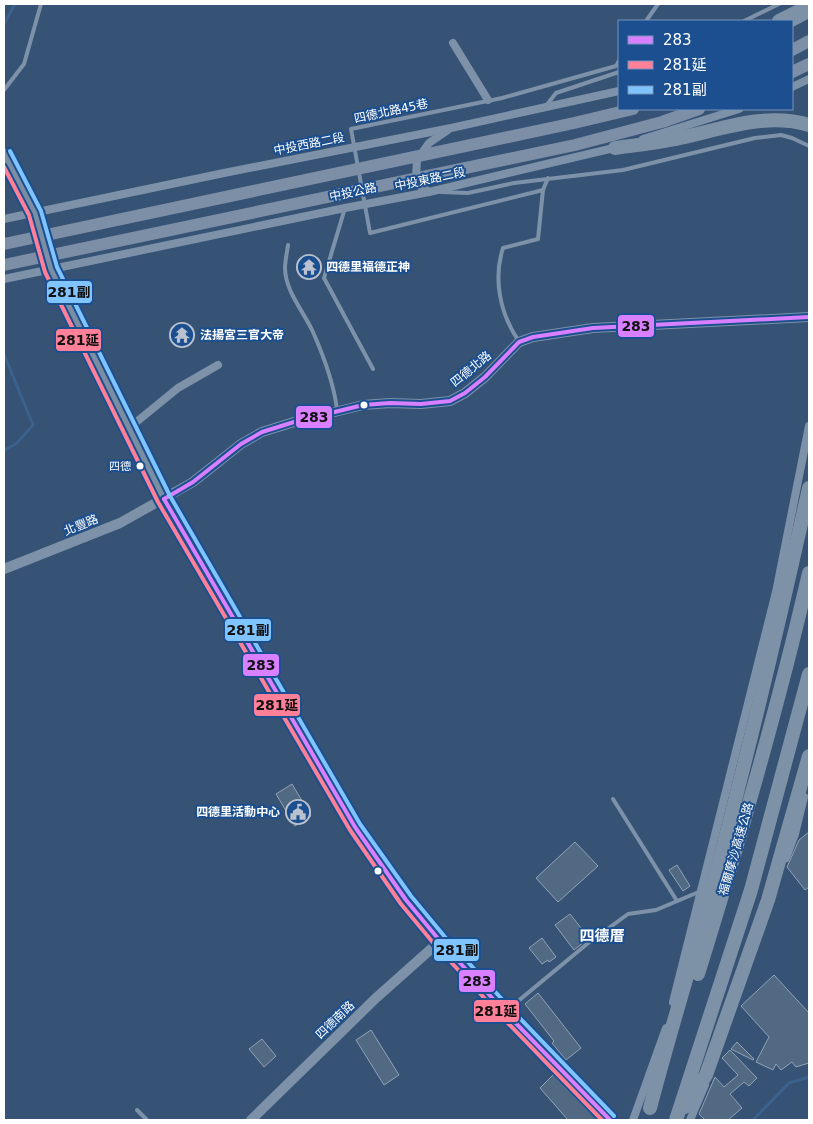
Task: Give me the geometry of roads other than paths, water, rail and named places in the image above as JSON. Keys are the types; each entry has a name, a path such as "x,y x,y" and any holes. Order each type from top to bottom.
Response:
{"highway":[{"path":"782,20 809,6"},
{"path":"615,148 677,139 768,119 783,119 809,125"},
{"path":"648,1114 671,1027 683,993 715,877 784,601 804,484"},
{"name":"福爾摩沙高速公路","path":"648,1114 691,996 727,880 756,782 809,573"},
{"name":"福爾摩沙高速公路","path":"676,1120 751,890 809,674"},
{"path":"676,1120 706,1075 768,900 809,756"}],"main road":[{"path":"793,49 809,41"},
{"path":"793,72 809,64"},
{"name":"中投公路","path":"4,244 574,124 629,110"},
{"name":"中投公路","path":"4,265 575,145 662,122 696,110"},
{"path":"4,154 34,213 51,269 164,499 355,827 406,900 440,941 504,1012 610,1120"}],"street":[{"path":"793,22 809,14"},
{"path":"453,43 488,100"},
{"path":"793,87 809,79"},
{"name":"中投西路二段","path":"4,219 451,128 618,90"},
{"name":"中投東路二段","path":"4,279 429,192 615,148 736,110"},
{"path":"429,192 421,187 416,178 417,160 429,143 451,128"},
{"path":"519,342 533,337 593,328 809,317"},
{"name":"四德北路","path":"164,499 193,482 241,444 262,432 363,405 390,403 421,404 450,401 465,393 486,376 519,342"},
{"path":"129,428 178,388 218,365"},
{"path":"633,1120 668,1021 701,891 804,484 809,426"},
{"path":"804,484 809,481"},
{"name":"北豐路","path":"4,569 120,523 164,499"},
{"path":"690,1120 711,1073 795,834 809,777"},
{"name":"四德南路","path":"251,1120 370,1004 440,941"}],"lane":[{"path":"4,90 24,64 41,4"},
{"path":"647,20 658,4"},
{"path":"746,20 779,4"},
{"name":"四德北路45巷","path":"543,190 370,233 351,129 488,100 616,66 618,63"},
{"path":"545,108 556,93 618,72"},
{"path":"429,192 468,193 514,183 624,170 755,138 781,135 809,146"},
{"path":"519,342 504,314 498,282 498,267 503,248 538,239 543,190 548,178"},
{"path":"345,208 324,278 373,369"},
{"path":"288,245 285,269 288,283 313,332 335,391 338,411"},
{"path":"613,799 677,901"},
{"path":"504,1012 587,944 628,914 656,910 701,891"},
{"path":"137,1110 146,1120"}],"waterway":[{"path":"4,24 15,4"},
{"path":"4,354 33,425 16,444 4,450"},
{"path":"753,1120 789,1083 809,1077"}],"place":[{"name":"四德里福德正神","path":"309,267"},
{"name":"法揚宮三官大帝","path":"182,335"},
{"name":"四德","path":"140,466"},
{"name":"四德里活動中心","path":"298,812"}],"district":[{"name":"四德厝","path":"602,936"}]}
